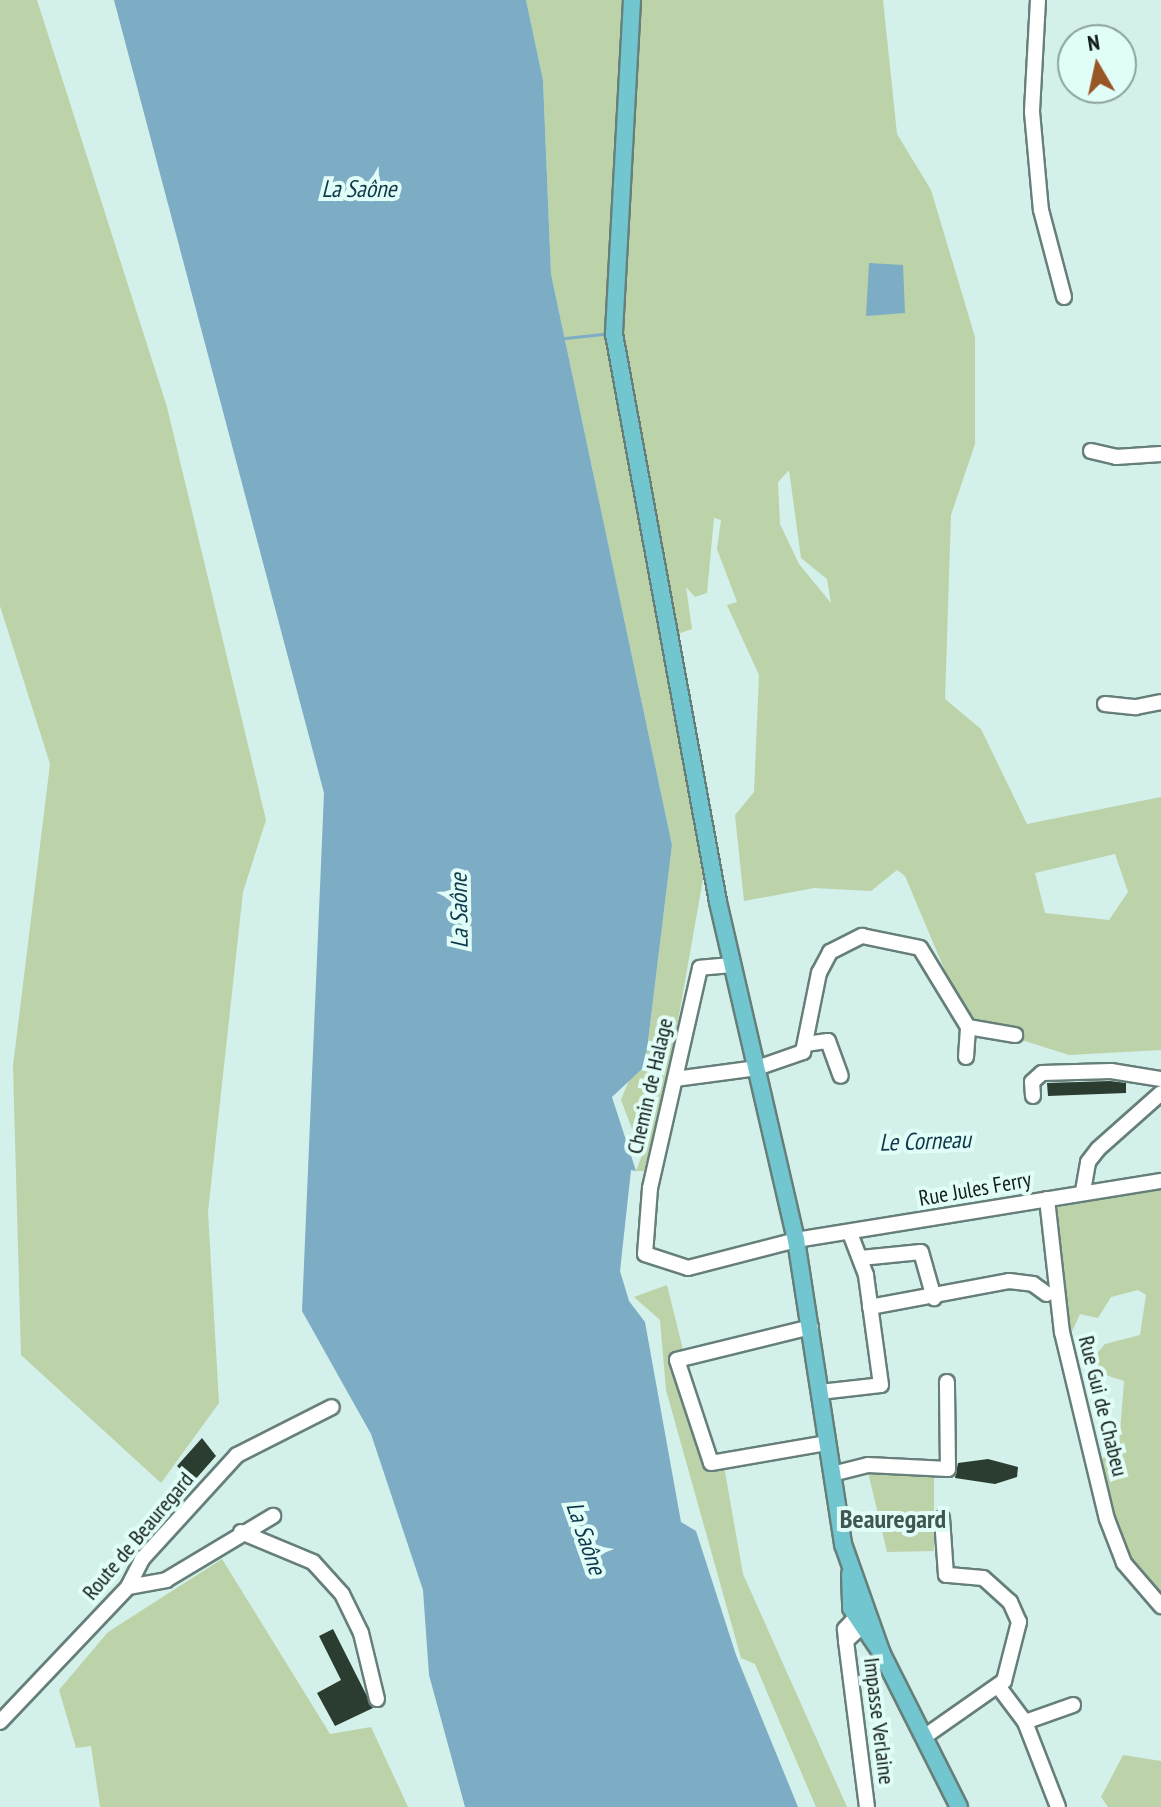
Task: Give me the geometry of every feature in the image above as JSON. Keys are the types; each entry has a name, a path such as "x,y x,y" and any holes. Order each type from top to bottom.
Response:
{"main road":[{"path":"632,0 614,334 732,965 796,1240 850,1573 863,1618 959,1807"}],"street":[{"path":"1038,0 1032,112 1041,210 1064,297"},
{"path":"1091,451 1116,457 1161,454"},
{"path":"1105,704 1136,707 1161,702"},
{"path":"675,1079 757,1068 803,1052 819,973 830,952 862,936 920,948 968,1027 966,1057"},
{"name":"Chemin de Halage","path":"688,1268 645,1254 645,1213 700,968 732,965"},
{"path":"968,1027 1015,1035"},
{"path":"806,1044 828,1041 841,1076"},
{"path":"1033,1096 1032,1082 1042,1073 1111,1071 1161,1079"},
{"path":"1083,1191 1088,1162 1098,1149 1161,1093"},
{"name":"Rue Jules Ferry","path":"688,1268 796,1240 1083,1191 1161,1181"},
{"name":"Rue Gui de Chabeu","path":"1047,1199 1065,1346 1107,1519 1124,1563 1161,1606"},
{"path":"820,1392 881,1385 861,1258 850,1233"},
{"path":"861,1258 921,1252 934,1298"},
{"path":"870,1307 934,1298 1009,1281 1033,1284 1047,1294"},
{"path":"811,1327 677,1360 711,1463 827,1443"},
{"path":"832,1474 873,1465 948,1469 947,1382"},
{"name":"Route de Beauregard","path":"0,1722 128,1587 143,1558 237,1455 332,1407"},
{"path":"128,1587 166,1580 241,1532 273,1516"},
{"path":"924,1737 998,1686 1019,1622 1010,1602 983,1578 946,1575 942,1518"},
{"path":"241,1532 313,1562 342,1594 361,1633 377,1699"},
{"name":"Impasse Verlaine","path":"863,1618 845,1629 867,1807"},
{"path":"998,1686 1025,1722 1058,1807"},
{"path":"1025,1722 1073,1705"}],"green space":[{"path":"0,0 37,0 167,407 266,820 243,892 208,1212 219,1403 161,1483 21,1355 13,1066 50,764 0,606"},
{"path":"526,0 883,0 897,134 931,190 975,337 975,444 951,515 945,699 981,729 1027,824 1161,797 1161,1050 1069,1055 967,1023 905,876 897,870 871,891 814,888 744,901 735,815 754,792 759,675 727,605 737,602 717,549 721,520 714,518 707,593 695,597 686,587 692,629 663,639 703,879 669,1072 644,1171 636,1171 642,1155 621,1100 630,1078 645,1066 672,845 551,274 543,80","holes":["789,470 801,558 827,579 831,603 799,564 780,524 778,482","1115,854 1128,892 1109,920 1045,913 1035,873"]},
{"path":"1161,1189 1161,1596 1134,1563 1115,1523 1100,1460 1119,1446 1124,1381 1084,1368 1105,1344 1140,1335 1146,1295 1138,1290 1111,1297 1098,1318 1080,1314 1069,1338 1054,1208"},
{"path":"667,1285 711,1463 724,1466 743,1574 847,1807 816,1807 755,1664 741,1658 666,1390 660,1320 634,1297"},
{"path":"868,1472 934,1476 934,1551 887,1552"},
{"path":"222,1559 330,1734 371,1727 408,1807 100,1807 91,1746 76,1748 59,1690 108,1632"},
{"path":"1123,1755 1161,1761 1161,1807 1108,1807 1101,1797"}],"water":[{"name":"La Saône","path":"114,0 526,0 543,80 551,274 672,845 645,1066 612,1097 636,1171 631,1170 620,1271 629,1301 645,1322 681,1522 696,1531 736,1655 798,1807 465,1807 429,1675 423,1590 371,1434 302,1311 324,793"},
{"path":"869,263 903,265 905,313 866,316"}],"building":[{"path":"1047,1083 1126,1083 1126,1093 1048,1096"},
{"path":"202,1438 216,1456 193,1482 177,1466"},
{"path":"988,1459 1018,1467 1017,1477 995,1484 955,1478 958,1463"},
{"path":"333,1629 373,1708 335,1726 317,1693 341,1680 319,1636"}],"waterway":[{"path":"565,338 603,334"}],"district":[{"name":"Beauregard","path":"893,1519"}],"water label":[{"name":"Le Corneau","path":"925,1141"}]}
